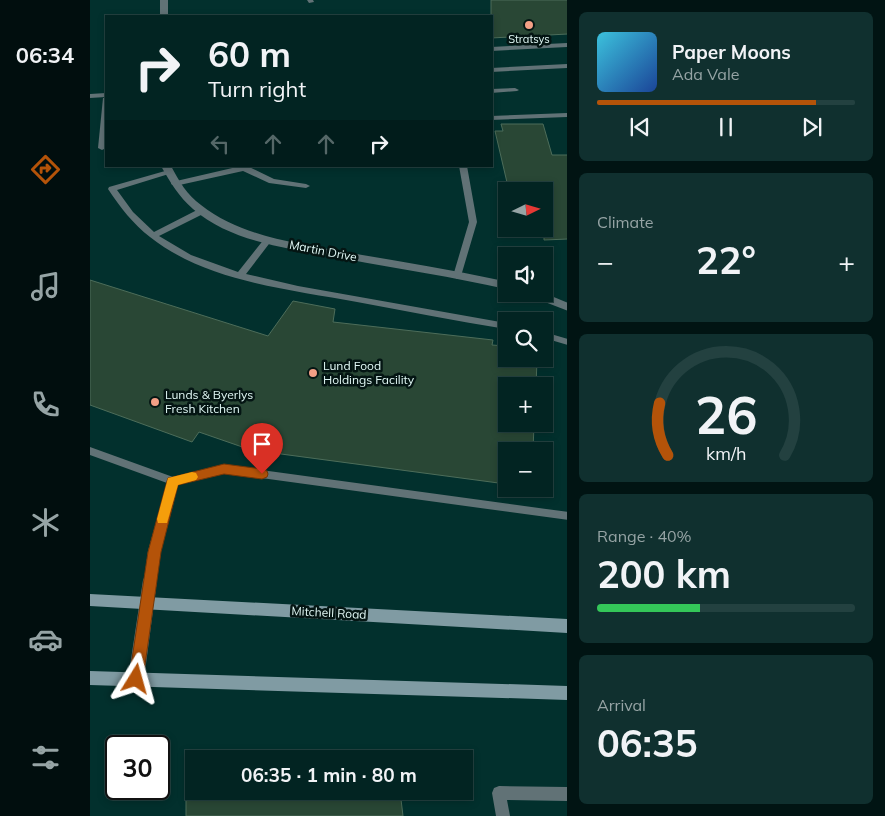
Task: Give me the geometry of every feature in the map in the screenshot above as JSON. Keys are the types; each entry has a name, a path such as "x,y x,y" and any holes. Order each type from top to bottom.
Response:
{"main road":[{"name":"Mitchell Road","path":"90,600 567,626"},
{"path":"90,678 567,693"}],"street":[{"path":"164,0 164,15"},
{"name":"Martin Drive","path":"167,169 175,184 202,211 242,231 268,240 498,284"},
{"path":"553,300 567,306"},
{"path":"136,679 150,580"}],"lane":[{"path":"493,49 567,45"},
{"path":"493,70 567,66"},
{"path":"493,91 515,90"},
{"path":"90,96 105,94"},
{"path":"102,148 105,112"},
{"path":"493,118 567,114"},
{"path":"175,184 244,167 272,181 306,186"},
{"path":"458,276 473,222 463,167"},
{"path":"167,169 112,188 125,209 153,236 194,259 241,275 293,288 498,325"},
{"path":"153,236 202,211"},
{"path":"241,275 268,240"},
{"path":"553,338 567,342"},
{"path":"90,451 173,481 224,469 567,516"},
{"path":"150,580 154,552 173,481"},
{"path":"503,816 499,793 567,794"}],"building":[{"name":"Stratsys","path":"491,0 567,0 567,34 493,38 493,15 491,15"},
{"path":"501,124 543,124 552,155 567,155 567,239 544,240 544,238 553,237 553,182 507,182 495,131 503,131"},
{"name":"Lund Food Holdings Facility","path":"90,280 268,336 293,301 335,309 333,322 493,340 492,345 498,345 498,367 537,367 536,377 498,377 498,432 534,432 533,442 498,442 498,483 251,450 199,432 192,442 90,405"},
{"path":"186,800 401,800 403,816 186,816"}],"slow traffic":[{"path":"163,519 173,481 192,477"}],"place":[{"name":"Stratsys","path":"529,25"},
{"name":"Lund Food Holdings Facility","path":"313,373"},
{"name":"Lunds & Byerlys Fresh Kitchen","path":"155,402"}],"route":[{"path":"136,679 154,552 173,481 224,469 262,474"}]}
